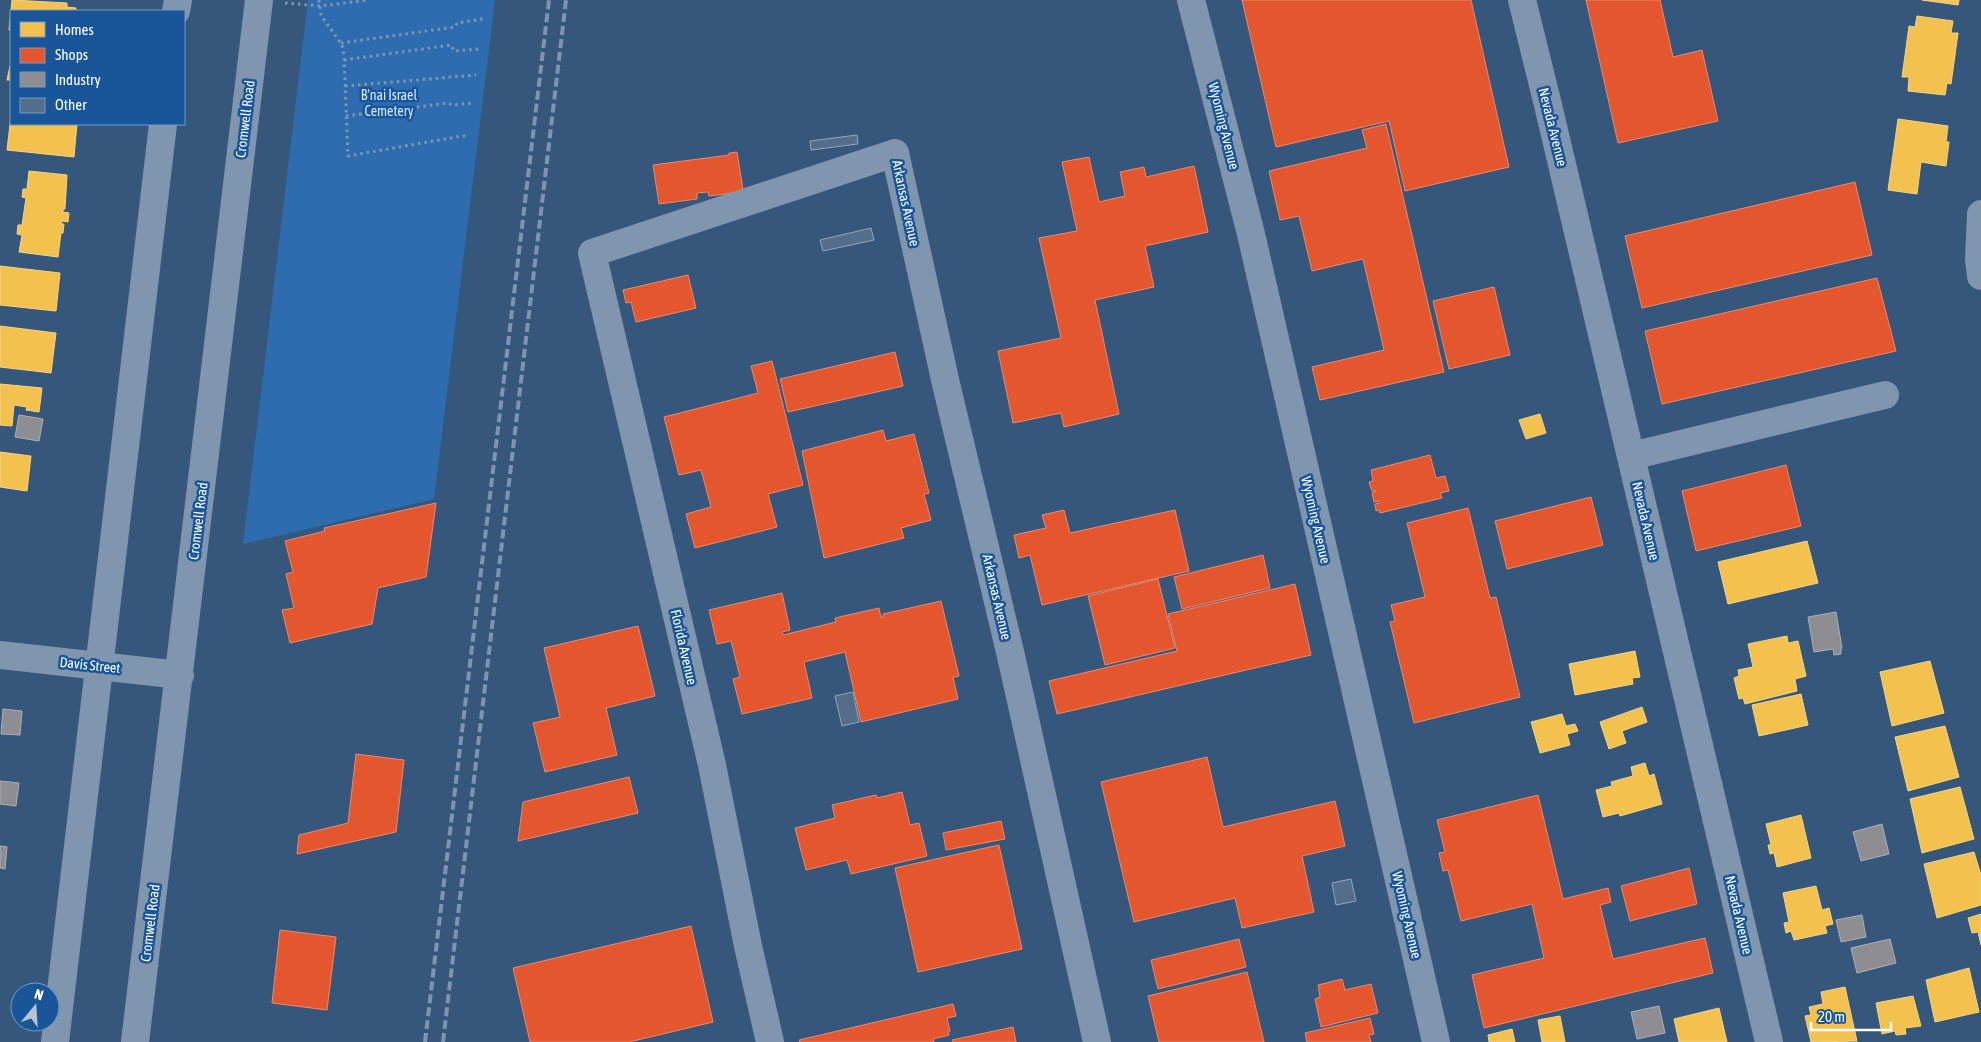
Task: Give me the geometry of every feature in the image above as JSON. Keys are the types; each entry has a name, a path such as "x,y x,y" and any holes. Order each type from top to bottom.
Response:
{"street":[{"name":"Cromwell Road","path":"135,1042 259,0"},
{"name":"Wyoming Avenue","path":"1191,0 1252,234 1436,1042"},
{"name":"Nevada Avenue","path":"1522,0 1769,1042"},
{"path":"55,1042 163,125"},
{"name":"Arkansas Avenue","path":"592,253 895,153 1097,1042"},
{"path":"1981,214 1979,259 1981,276"},
{"name":"Florida Avenue","path":"592,253 712,765 748,946 770,1042"},
{"path":"1631,456 1885,394"},
{"name":"Davis Street","path":"0,655 180,675"}],"path":[{"path":"259,0 320,6 368,0"},
{"path":"319,0 321,15 341,43 344,60 348,156 468,135"},
{"path":"341,43 454,27 457,23 482,19"},
{"path":"344,60 451,45 454,51 479,49"},
{"path":"345,86 476,76"},
{"path":"346,116 448,103 452,106 472,103"}],"green space":[{"name":"B’nai Israel Cemetery","path":"308,0 495,0 434,499 243,544"}],"building: Homes":[{"path":"12,0 67,3 67,7 76,8 76,10 11,10"},
{"path":"1922,0 1959,0 1958,5"},
{"path":"1917,16 1953,21 1951,33 1958,33 1951,84 1947,83 1945,95 1908,91 1909,77 1902,77 1909,26 1915,27"},
{"path":"10,66 10,80 7,80"},
{"path":"1898,119 1948,126 1946,142 1949,142 1946,166 1921,162 1917,194 1888,190"},
{"path":"10,124 77,125 74,157 7,150"},
{"path":"29,171 67,175 65,209 63,209 63,212 69,213 68,222 62,221 61,224 64,224 58,257 19,252 22,235 17,234 18,225 22,225 26,198 22,197 23,189 27,189"},
{"path":"0,266 60,273 56,311 0,305"},
{"path":"0,326 56,333 51,373 0,367"},
{"path":"0,384 42,388 39,412 26,410 27,407 14,405 12,426 0,425"},
{"path":"1540,414 1546,433 1526,439 1519,420"},
{"path":"0,452 31,456 27,491 0,487"},
{"path":"1807,541 1818,583 1728,604 1718,562"},
{"path":"1787,636 1788,643 1798,641 1806,676 1795,679 1797,691 1745,704 1743,698 1739,699 1734,678 1739,676 1738,670 1753,667 1748,644"},
{"path":"1635,651 1640,677 1632,678 1633,684 1575,695 1569,664"},
{"path":"1930,661 1944,713 1892,726 1880,672"},
{"path":"1801,694 1808,725 1759,736 1752,705"},
{"path":"1642,707 1647,722 1622,731 1626,743 1609,749 1600,722"},
{"path":"1562,714 1566,726 1575,724 1578,731 1567,734 1570,745 1540,753 1531,722"},
{"path":"1945,726 1959,777 1908,791 1895,737"},
{"path":"1645,763 1649,776 1654,774 1662,804 1620,816 1619,813 1603,817 1596,790 1612,786 1611,782 1633,776 1631,767"},
{"path":"1960,787 1974,839 1922,853 1910,799"},
{"path":"1801,815 1811,858 1777,867 1774,853 1770,854 1768,845 1771,845 1766,824"},
{"path":"1974,852 1981,875 1981,905 1937,918 1924,864"},
{"path":"1816,886 1822,910 1829,908 1833,924 1825,926 1827,933 1794,940 1791,931 1786,933 1784,923 1789,922 1783,893"},
{"path":"1981,914 1981,945 1978,932 1972,933 1968,918"},
{"path":"1969,968 1979,1012 1935,1022 1926,980"},
{"path":"1845,987 1857,1041 1811,1042 1805,1016 1811,1015 1809,1007 1823,1004 1821,992"},
{"path":"1913,996 1921,1026 1905,1028 1906,1034 1896,1035 1895,1031 1882,1034 1876,1003"},
{"path":"1719,1008 1727,1042 1679,1042 1674,1019"},
{"path":"1560,1016 1565,1042 1542,1042 1538,1020"},
{"path":"1512,1029 1515,1042 1489,1042 1488,1035"}],"building: Shops":[{"path":"1242,0 1471,0 1509,167 1405,191 1389,121 1276,147"},
{"path":"1586,0 1660,0 1673,57 1702,50 1718,121 1618,143"},
{"path":"1386,124 1444,372 1320,400 1312,367 1384,350 1363,259 1312,271 1299,216 1280,220 1269,171 1367,148 1362,130"},
{"path":"737,152 744,196 733,193 709,196 708,192 697,193 697,199 659,204 653,165 729,155 729,153"},
{"path":"1089,157 1099,202 1125,196 1120,172 1144,167 1146,177 1194,166 1208,232 1145,246 1154,287 1095,300 1119,414 1064,427 1061,413 1013,423 998,351 1061,338 1039,238 1077,231 1062,162"},
{"path":"1855,182 1872,255 1642,308 1625,236"},
{"path":"688,275 696,308 636,322 631,302 626,303 623,290"},
{"path":"1877,278 1896,351 1662,404 1645,331"},
{"path":"1494,287 1510,355 1449,369 1433,301"},
{"path":"895,352 903,386 788,412 780,379"},
{"path":"772,361 803,485 768,494 777,527 695,548 686,514 711,507 701,470 679,475 664,417 758,393 751,366"},
{"path":"883,430 886,441 914,434 929,493 924,494 931,520 901,528 904,538 824,558 802,451"},
{"path":"1430,455 1436,478 1445,476 1449,491 1440,493 1442,498 1380,513 1379,510 1376,511 1375,504 1379,503 1378,501 1374,502 1372,493 1376,491 1372,491 1369,482 1373,481 1371,470"},
{"path":"1786,465 1801,526 1696,551 1682,491"},
{"path":"1591,497 1603,545 1507,569 1495,521"},
{"path":"436,503 426,577 378,588 372,624 290,643 282,610 294,608 286,574 293,572 285,541 325,531 324,528"},
{"path":"1468,508 1490,598 1496,597 1520,697 1414,723 1390,622 1395,621 1391,605 1425,597 1407,523"},
{"path":"1064,510 1070,533 1175,510 1189,571 1042,605 1030,555 1019,558 1014,535 1046,528 1042,515"},
{"path":"1263,555 1270,588 1182,609 1174,577"},
{"path":"1158,579 1175,648 1105,665 1088,596"},
{"path":"1295,584 1311,655 1057,714 1049,681 1177,651 1168,614"},
{"path":"782,593 790,630 782,632 783,635 836,622 835,618 879,608 881,618 883,614 941,601 959,676 953,677 958,699 861,722 845,652 804,662 812,698 742,714 733,679 740,677 731,641 717,644 709,610"},
{"path":"638,626 655,696 606,708 617,755 545,772 533,723 560,717 544,648"},
{"path":"356,754 404,760 396,832 297,854 299,835 348,823"},
{"path":"1207,757 1223,827 1335,801 1345,846 1302,856 1314,912 1242,928 1235,898 1134,922 1101,782"},
{"path":"629,777 638,813 518,841 523,802"},
{"path":"902,792 910,825 919,823 927,856 851,874 847,860 806,870 795,828 835,818 832,805 876,795 877,798"},
{"path":"1538,795 1563,899 1608,888 1611,902 1600,905 1613,959 1705,938 1713,973 1484,1028 1472,975 1544,958 1532,904 1461,921 1448,870 1443,871 1439,853 1445,852 1437,820"},
{"path":"1001,821 1005,839 946,850 943,833"},
{"path":"999,845 1022,949 918,972 895,868"},
{"path":"1689,868 1697,904 1630,921 1621,886"},
{"path":"691,926 713,1022 629,1042 530,1042 513,968"},
{"path":"280,930 336,937 327,1010 272,1003"},
{"path":"1239,939 1246,967 1158,989 1151,960"},
{"path":"1247,972 1264,1042 1159,1042 1148,996"},
{"path":"1342,979 1345,990 1371,984 1378,1013 1321,1027 1315,999 1320,997 1318,985"},
{"path":"953,1004 956,1016 947,1018 949,1035 933,1039 934,1042 800,1042 799,1040"},
{"path":"1370,1018 1374,1034 1369,1035 1371,1042 1307,1042 1305,1033"},
{"path":"1013,1027 1016,1042 953,1042 952,1040"}],"building: Industry":[{"path":"19,415 43,419 39,441 15,437"},
{"path":"1836,612 1842,648 1841,654 1834,655 1833,649 1814,652 1808,617"},
{"path":"3,709 22,711 20,735 1,734"},
{"path":"0,781 19,783 16,806 0,804"},
{"path":"1882,824 1889,854 1861,861 1853,832"},
{"path":"0,846 7,847 5,869 0,868"},
{"path":"1862,915 1866,937 1841,942 1836,920"},
{"path":"1890,939 1896,963 1857,973 1851,948"},
{"path":"1659,1006 1665,1033 1637,1039 1631,1012"}],"building: Other":[{"path":"857,135 858,144 811,150 810,141"},
{"path":"871,228 874,240 823,251 820,240"},
{"path":"853,692 859,722 842,726 835,696"},
{"path":"1351,879 1356,901 1336,905 1332,883"}],"railway":[{"path":"425,1042 549,0"},
{"path":"443,1042 566,0"}]}
